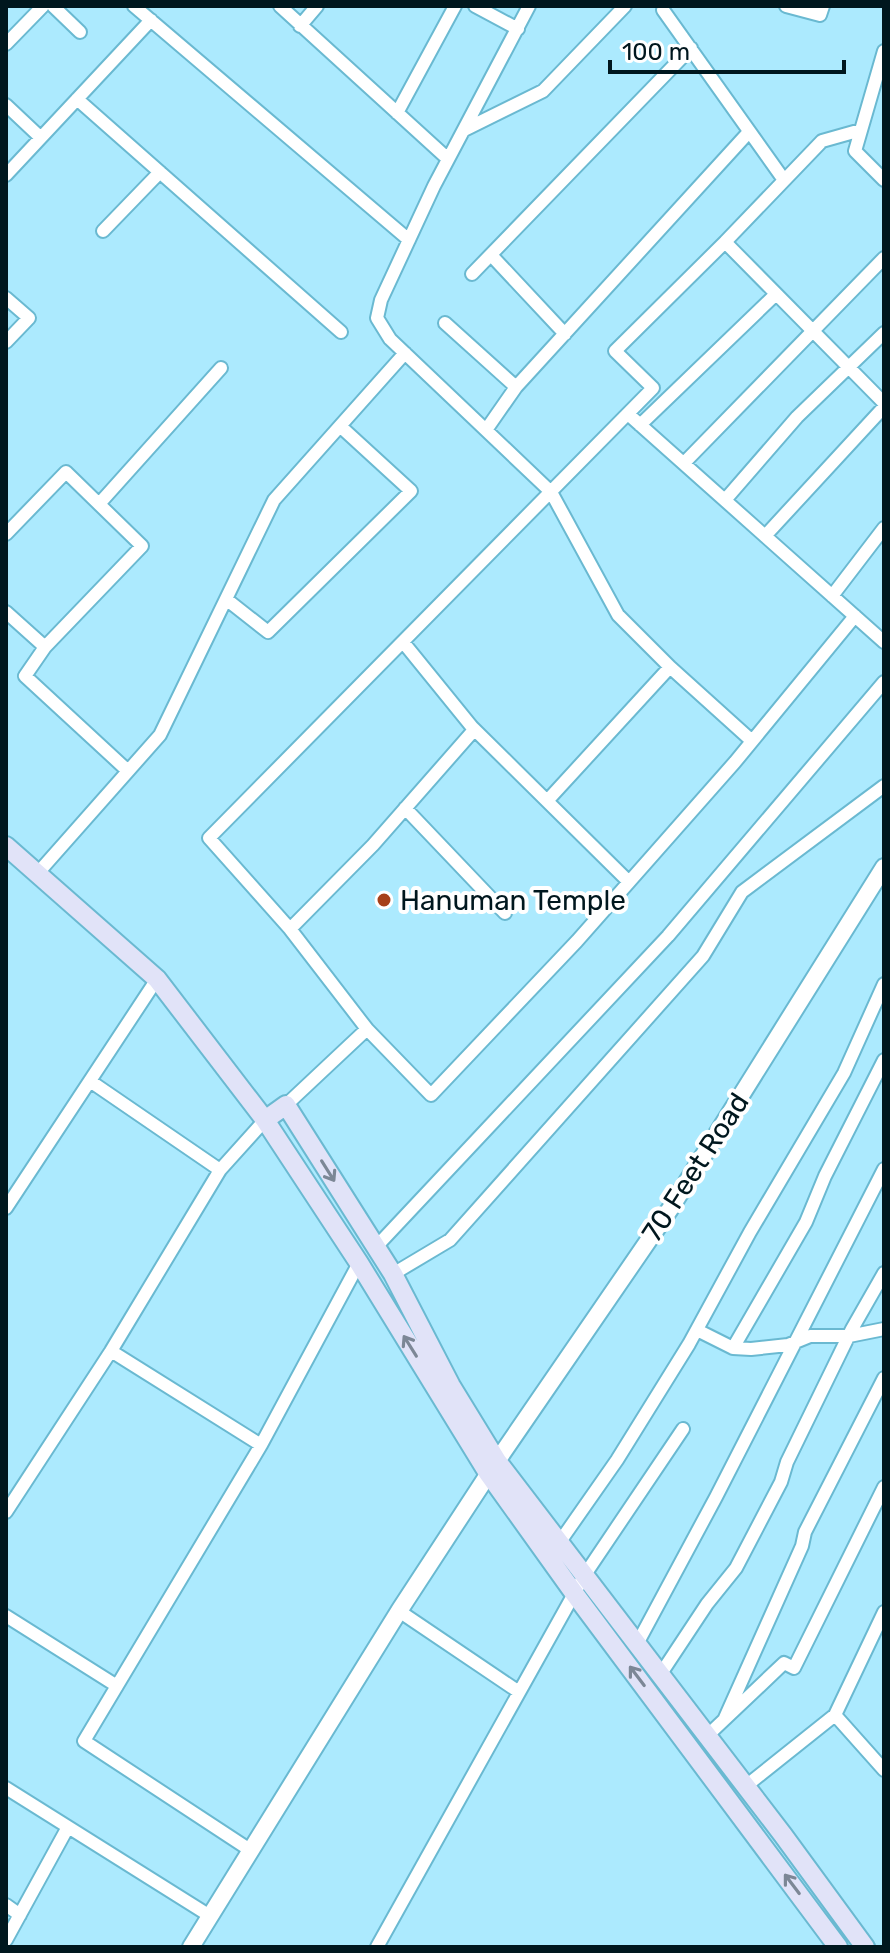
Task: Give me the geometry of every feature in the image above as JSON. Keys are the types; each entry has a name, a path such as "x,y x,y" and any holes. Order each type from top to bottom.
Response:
{"main road":[{"path":"6,846 157,979 265,1120 574,1593 838,1947"},
{"path":"265,1120 286,1105 393,1274 493,1467 559,1543 865,1947"}],"street":[{"path":"6,44 43,6"},
{"path":"53,6 80,32"},
{"path":"134,6 409,240"},
{"path":"280,6 448,159"},
{"path":"300,26 317,6"},
{"path":"397,113 455,6"},
{"path":"475,6 518,29"},
{"path":"529,6 448,159 381,300 377,318 390,339 551,492 618,615 752,741"},
{"path":"464,130 543,91 625,6"},
{"path":"786,6 820,15 823,6"},
{"path":"663,10 784,180"},
{"path":"6,175 151,20"},
{"path":"472,274 691,48"},
{"path":"884,51 855,151 884,180"},
{"path":"77,99 341,332"},
{"path":"6,105 40,137"},
{"path":"855,616 752,741 629,882 431,1095 367,1029 290,929 209,838 653,388 615,351 822,141 861,130"},
{"path":"486,430 516,387 748,133"},
{"path":"103,231 160,172"},
{"path":"725,242 884,405 765,536"},
{"path":"491,255 565,334"},
{"path":"684,463 884,258"},
{"path":"640,425 776,294"},
{"path":"6,298 29,318 6,342"},
{"path":"445,323 516,387"},
{"path":"725,500 797,417 884,333"},
{"path":"37,874 160,735 274,500 405,353"},
{"path":"99,504 221,368"},
{"path":"628,414 884,642"},
{"path":"226,599 268,632 411,491 340,426"},
{"path":"6,534 66,472 142,546 45,647 25,676 128,771"},
{"path":"832,596 884,528"},
{"path":"6,612 45,647"},
{"path":"403,642 474,730 629,882"},
{"path":"547,801 670,667"},
{"path":"376,1247 668,936 884,682"},
{"path":"290,929 373,845 474,730"},
{"path":"393,1274 450,1240 703,956 742,892 884,786"},
{"path":"405,808 505,913"},
{"name":"70 Feet Road","path":"191,1947 399,1611 493,1467 670,1209 884,867"},
{"path":"6,1208 157,979"},
{"path":"559,1543 617,1460 697,1330 750,1232 844,1073 884,984"},
{"path":"286,1105 367,1029"},
{"path":"733,1348 806,1222 825,1176 884,1060"},
{"path":"90,1081 220,1170"},
{"path":"7,1509 111,1351 220,1170 265,1120"},
{"path":"637,1644 884,1169"},
{"path":"250,1850 84,1741 261,1445 359,1263"},
{"path":"660,1675 707,1604 736,1568 781,1482 787,1462 849,1336 884,1273"},
{"path":"697,1330 733,1348 751,1349 795,1342 810,1336 849,1336 884,1329"},
{"path":"111,1351 261,1445"},
{"path":"725,1718 802,1546 805,1532 884,1378"},
{"path":"377,1947 584,1576 683,1429"},
{"path":"707,1736 784,1663 794,1668 884,1487"},
{"path":"399,1611 519,1692"},
{"path":"746,1786 835,1715 884,1612"},
{"path":"6,1616 117,1686"},
{"path":"835,1715 884,1770"},
{"path":"6,1788 210,1916"},
{"path":"6,1940 68,1827"},
{"path":"6,1905 20,1915"}],"place":[{"name":"Hanuman Temple","path":"384,900"}]}
